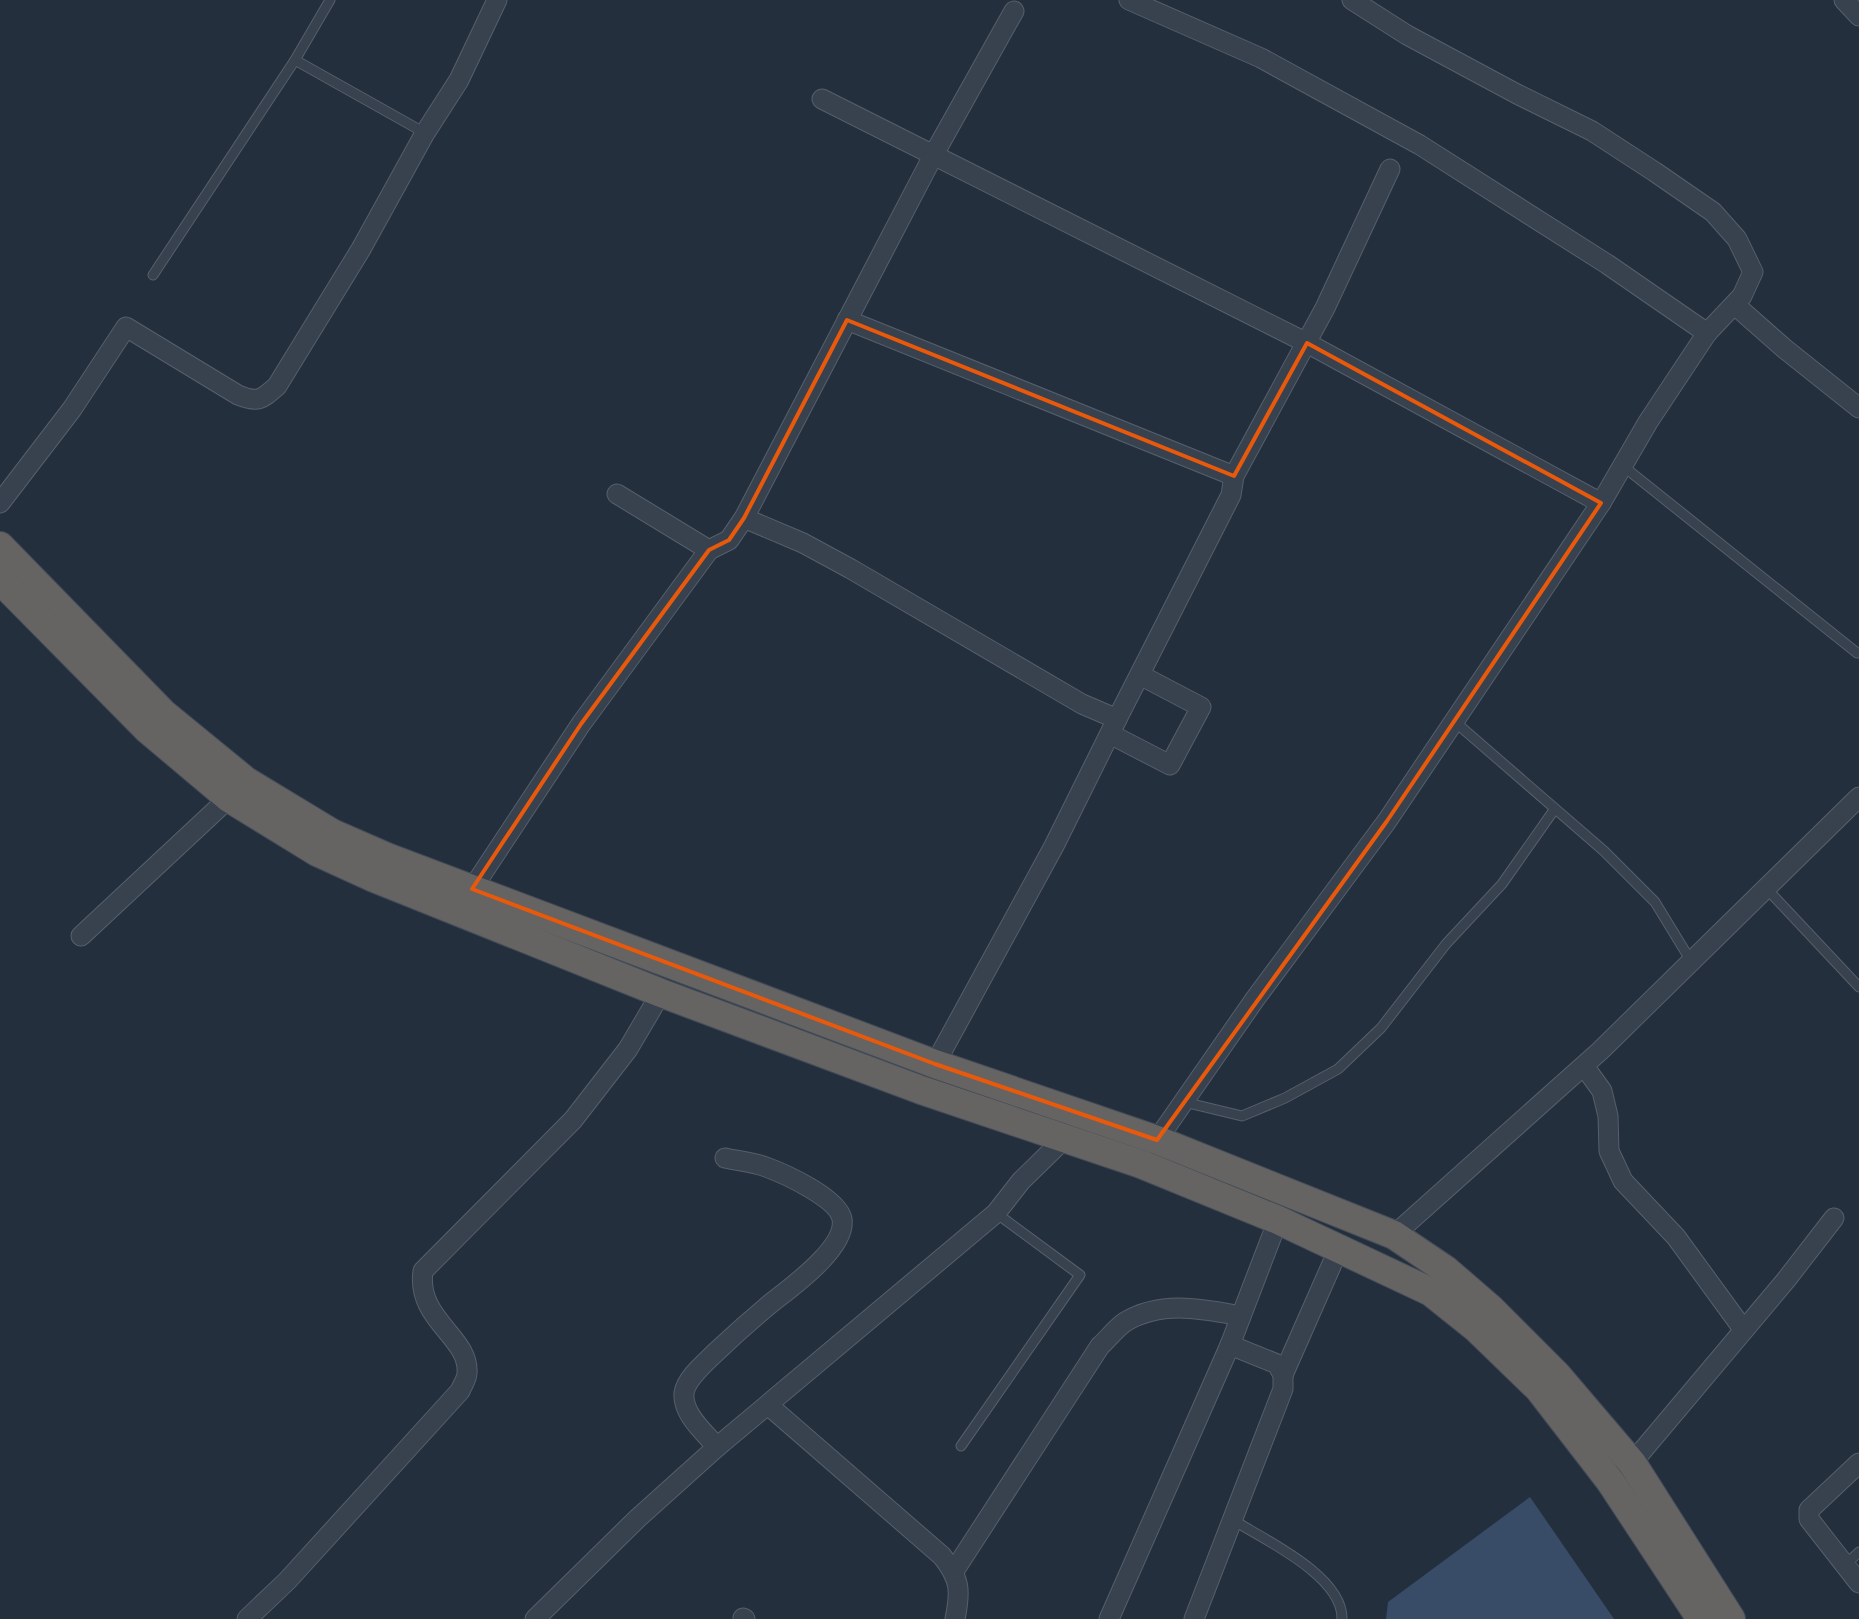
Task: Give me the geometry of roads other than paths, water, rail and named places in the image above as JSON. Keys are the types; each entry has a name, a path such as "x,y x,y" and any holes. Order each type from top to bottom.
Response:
{"highway":[{"path":"0,546 163,713 246,781 332,833 387,857 935,1064 1156,1140 1394,1235 1446,1270 1490,1308 1557,1375 1632,1463 1731,1619"},
{"path":"0,580 147,729 229,798 326,856 374,878 661,993 921,1090 1141,1164 1278,1220 1431,1292 1476,1328 1539,1390 1610,1481 1701,1619"}],"street":[{"path":"0,503 72,409 126,327 238,395 253,401 263,398 277,386 361,249 425,133 459,80 496,0"},
{"path":"1156,1140 1255,999 1387,821 1601,503 1648,422 1707,333 1742,296 1753,272 1737,239 1713,212 1592,131 1516,94 1407,35 1352,0"},
{"path":"1844,0 1859,16"},
{"path":"1138,2 1261,58 1420,145 1607,264 1707,333"},
{"path":"472,889 581,724 709,550 728,540 744,518 934,154 1014,11"},
{"path":"822,99 1307,343 1601,503"},
{"path":"935,1064 1054,846 1231,495 1234,476 1307,343 1390,169"},
{"path":"1735,305 1785,349 1859,408"},
{"path":"847,320 1234,476"},
{"path":"617,494 709,550"},
{"path":"744,518 803,543 1082,704 1170,765 1202,707 1140,675"},
{"path":"1394,1235 1584,1066 1859,797"},
{"path":"81,936 229,798"},
{"path":"247,1619 287,1581 460,1391 467,1373 465,1359 424,1300 421,1284 423,1270 573,1120 628,1049 661,993"},
{"path":"1584,1066 1602,1091 1608,1116 1610,1151 1623,1181 1676,1237 1743,1329"},
{"path":"535,1619 638,1518 717,1447 996,1213 1021,1181 1064,1139"},
{"path":"717,1447 686,1408 684,1392 688,1384 710,1358 811,1271 830,1249 841,1231 842,1220 839,1211 832,1203 790,1178 765,1166 725,1158"},
{"path":"1610,1481 1632,1463 1786,1280 1834,1218"},
{"path":"1108,1619 1230,1345 1278,1220"},
{"path":"1194,1619 1282,1389 1283,1375 1339,1248"},
{"path":"954,1571 1100,1346 1124,1323 1148,1311 1177,1307 1242,1316"},
{"path":"1230,1345 1277,1364 1283,1375"},
{"path":"768,1405 942,1556 954,1571 959,1588 956,1619"},
{"path":"1859,1463 1809,1510 1809,1519 1859,1583"}],"lane":[{"path":"153,275 295,60 330,0"},
{"path":"295,60 425,133"},
{"path":"1623,466 1857,653"},
{"path":"1454,721 1554,810 1604,851 1655,902 1691,961"},
{"path":"1184,1102 1242,1116 1285,1098 1338,1069 1380,1028 1446,944 1502,884 1554,810"},
{"path":"1766,888 1859,987"},
{"path":"961,1446 1080,1275 996,1213"},
{"path":"1233,1520 1320,1575 1335,1593 1342,1613 1342,1619"},
{"path":"1845,1565 1859,1552"}],"water":[{"path":"1530,1497 1614,1619 1386,1619 1388,1602"}]}
